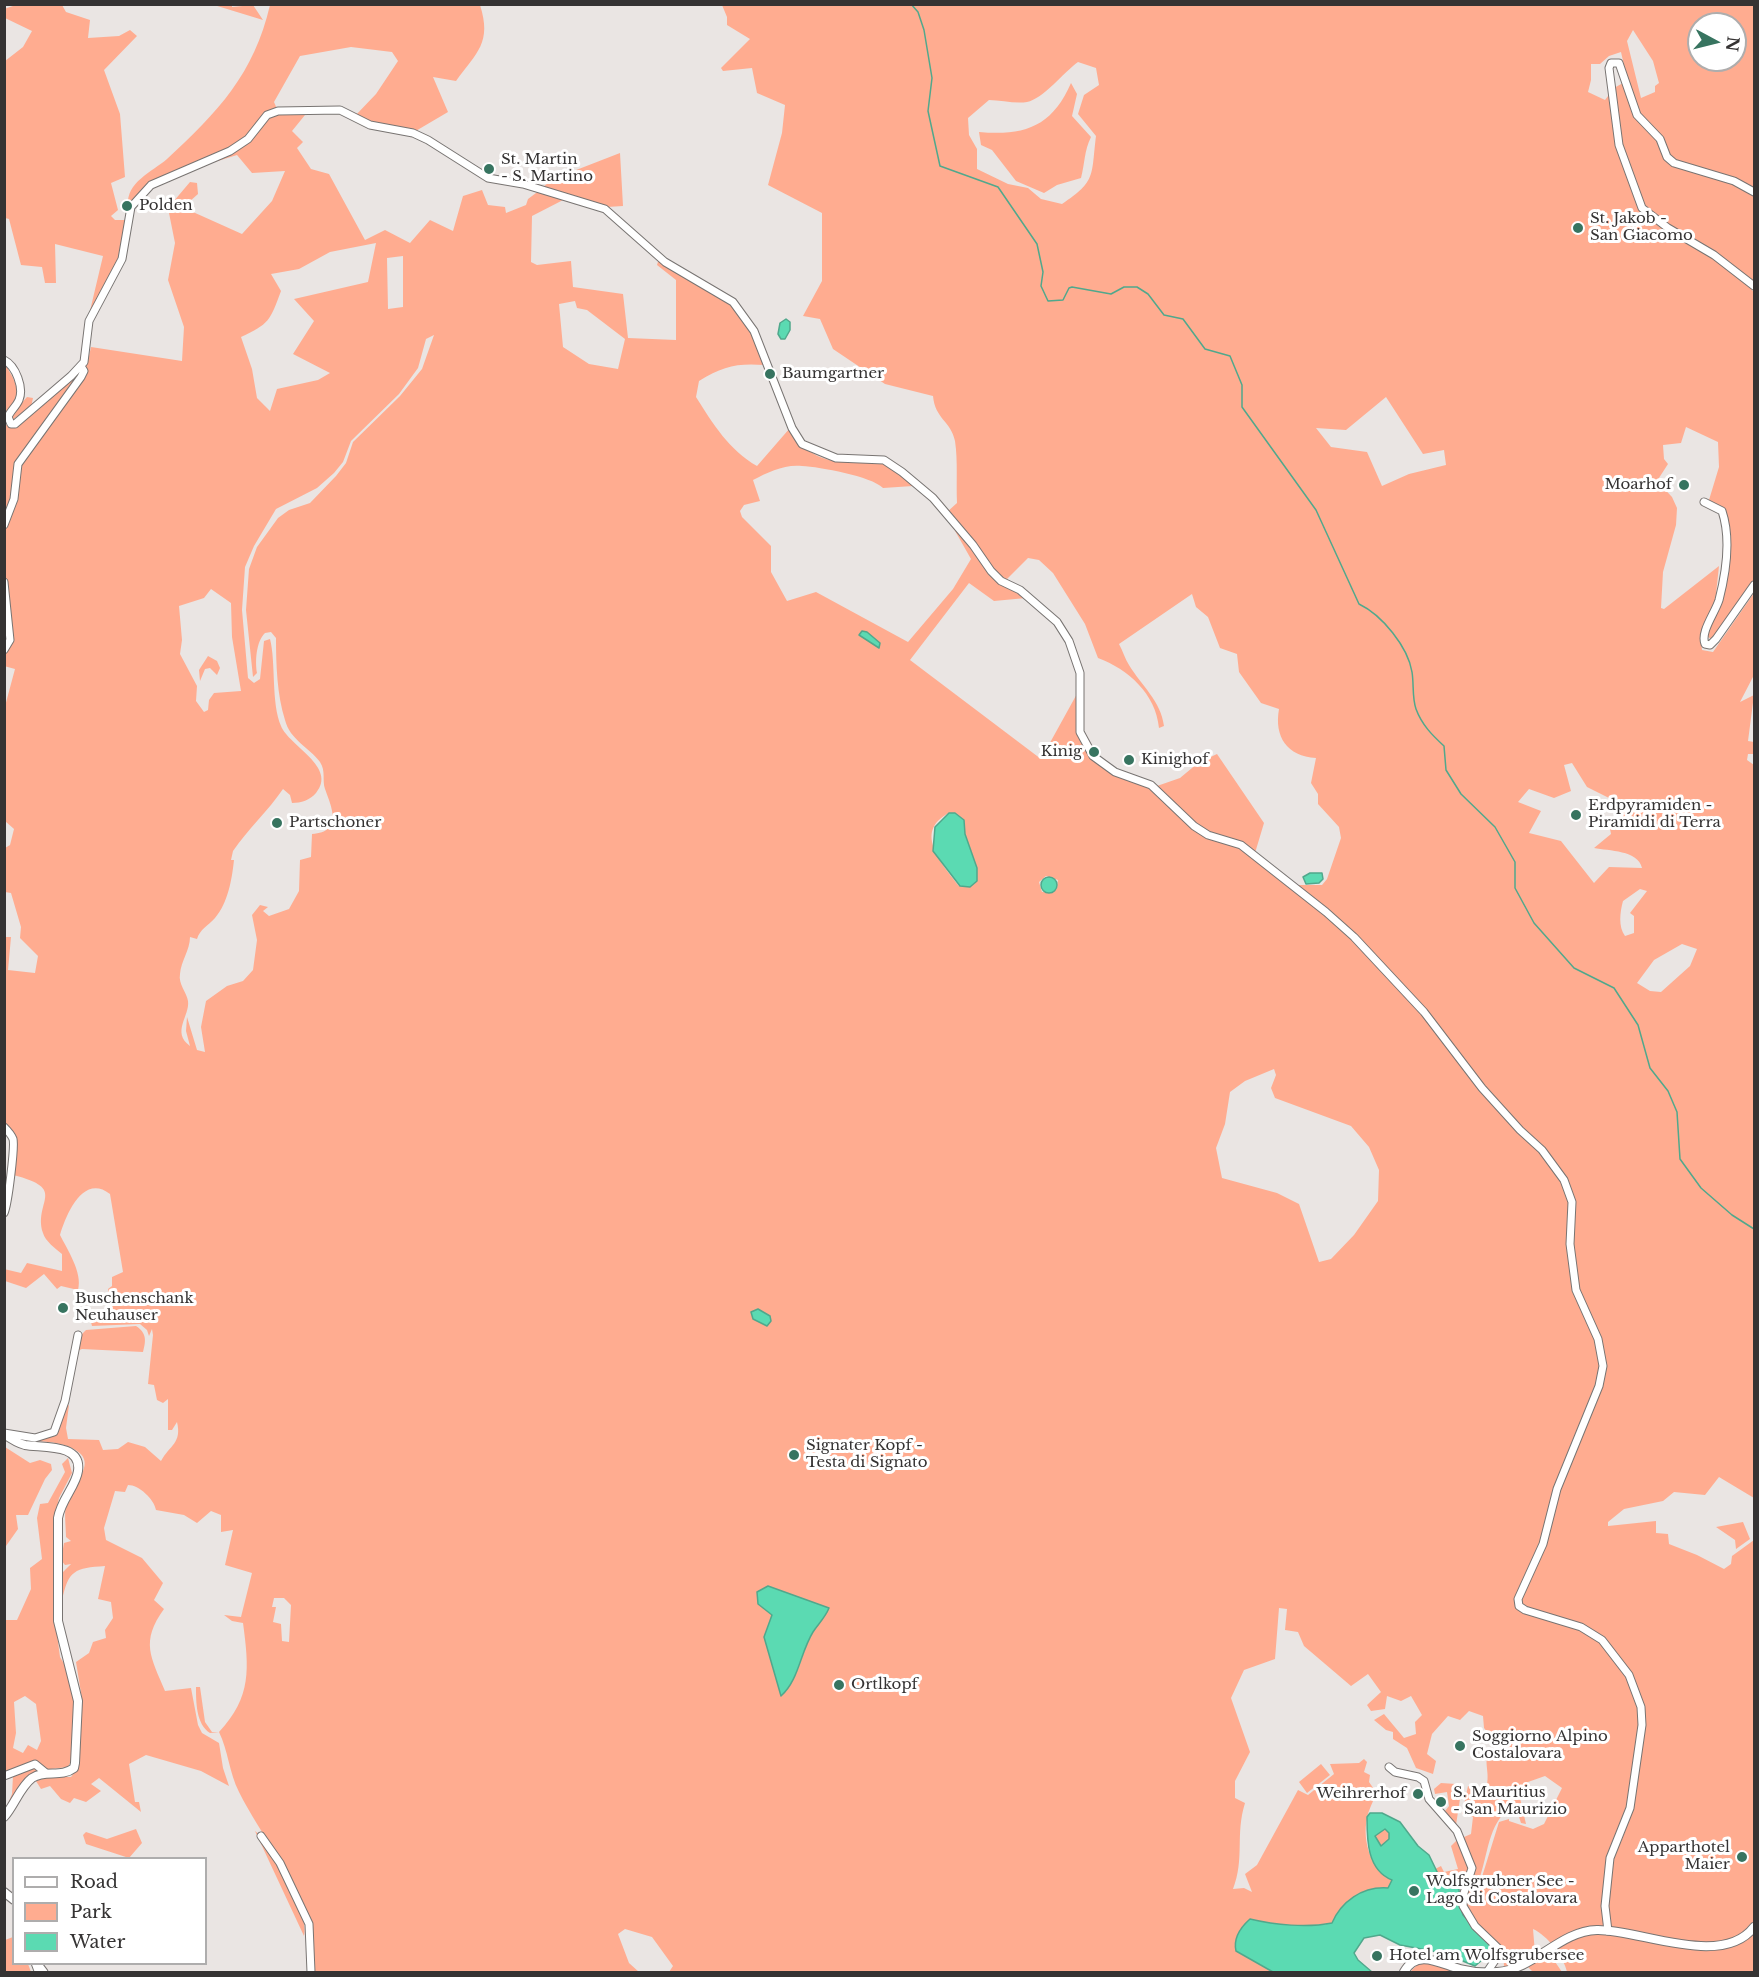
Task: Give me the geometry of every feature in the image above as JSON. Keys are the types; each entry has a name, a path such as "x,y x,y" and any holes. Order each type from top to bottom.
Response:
{"main road":[{"path":"4,1434 24,1445 66,1450 76,1459 78,1467 76,1476 60,1507 58,1518 56,1598 63,1646 78,1701 74,1768 70,1771 46,1773 32,1778 4,1817"},
{"path":"1404,1972 1413,1962 1422,1958 1461,1969 1486,1972 1515,1968 1580,1933 1608,1931 1668,1944 1692,1946 1730,1942 1742,1938 1755,1927"}],"street":[{"path":"1755,192 1734,181 1674,163 1667,157 1660,139 1637,115 1619,63 1611,63 1609,68 1619,145 1642,208 1668,228 1714,255 1755,286"},
{"path":"4,360 10,363 21,386 20,399 8,417 11,424 15,424 81,366 87,356 89,321 125,252 129,212 151,185 237,147 273,112 340,110 370,125 413,134 428,140 488,178 559,194 605,209 665,262 734,302 754,332 792,428 802,444 836,458 884,460 902,472 933,498 973,545 991,571 1028,597 1057,622 1069,641 1080,673 1080,732 1093,756 1115,772 1151,785 1194,826 1208,835 1241,845 1354,937 1424,1012 1482,1088 1520,1130 1542,1150 1564,1180 1572,1202 1570,1244 1576,1290 1598,1339 1602,1365 1599,1386 1557,1489 1543,1544 1518,1599 1519,1606 1525,1611 1581,1627 1602,1640 1629,1675 1641,1707 1642,1725 1630,1808 1610,1858 1605,1906 1608,1931"},
{"path":"4,525 14,499 18,464 81,377 84,371 81,366"},
{"path":"1704,501 1722,511 1726,524 1726,548 1720,595 1705,632 1705,644 1710,645 1716,639 1755,585"},
{"path":"4,582 7,646"},
{"path":"4,1127 13,1137 14,1146 10,1164 9,1194 4,1213"},
{"path":"4,1434 30,1438 50,1436 54,1432 65,1401 78,1335"},
{"path":"4,1776 35,1764 46,1773"},
{"path":"1389,1767 1395,1772 1418,1777 1424,1781 1429,1799 1451,1820 1461,1838 1472,1868 1464,1893 1463,1906 1469,1919 1499,1949 1500,1953 1486,1972"},
{"path":"261,1836 280,1863 309,1924 311,1972"}],"green space":[{"path":"16,5 62,5 66,12 90,20 88,38 119,36 130,30 137,36 104,70 120,114 125,177 111,183 118,210 111,216 115,220 125,220 118,258 89,315 103,256 55,244 56,283 45,283 42,267 21,265 9,219 5,218 5,61 23,47 32,31 5,18 4,9"},
{"path":"214,5 232,5 232,7 253,5 263,20"},
{"path":"270,5 480,5 484,29 483,38 476,54 456,81 433,77 448,112 414,132 388,128 354,117 376,94 398,61 392,52 351,47 300,56 274,102 277,109 232,148 160,177 128,206 131,190 141,178 185,142 232,90 254,52"},
{"path":"722,5 1754,5 1754,284 1728,262 1643,205 1639,208 1727,268 1754,292 1754,581 1712,640 1707,636 1723,597 1729,554 1728,519 1725,509 1709,500 1719,467 1718,442 1686,427 1681,443 1663,445 1664,459 1668,464 1657,481 1672,497 1677,508 1676,525 1663,572 1661,608 1664,609 1719,566 1715,603 1701,639 1702,650 1713,652 1754,593 1754,675 1740,702 1754,695 1748,741 1754,742 1754,754 1748,754 1747,760 1754,765 1754,1498 1719,1477 1705,1495 1674,1492 1663,1501 1624,1509 1608,1522 1608,1526 1656,1521 1656,1533 1668,1534 1669,1544 1724,1569 1731,1564 1732,1556 1754,1540 1754,1972 1567,1972 1554,1947 1544,1936 1533,1929 1535,1953 1504,1968 1501,1948 1470,1918 1466,1910 1464,1901 1466,1889 1477,1885 1481,1880 1499,1822 1509,1819 1509,1821 1533,1829 1544,1824 1562,1788 1545,1776 1528,1782 1520,1798 1526,1824 1521,1823 1515,1804 1506,1811 1500,1818 1491,1836 1480,1877 1476,1883 1469,1885 1472,1866 1464,1837 1471,1834 1473,1817 1462,1814 1468,1786 1486,1790 1487,1754 1495,1750 1496,1743 1484,1728 1483,1716 1469,1711 1460,1720 1448,1716 1432,1734 1427,1754 1436,1761 1433,1774 1416,1768 1407,1748 1393,1739 1393,1732 1386,1730 1374,1720 1384,1714 1404,1738 1416,1734 1415,1722 1422,1715 1411,1696 1401,1701 1387,1696 1385,1709 1371,1711 1367,1705 1381,1692 1368,1674 1351,1686 1304,1646 1298,1632 1285,1630 1287,1609 1279,1608 1275,1659 1244,1670 1231,1698 1250,1752 1235,1781 1235,1798 1245,1803 1242,1815 1239,1867 1233,1889 1244,1888 1252,1892 1245,1874 1257,1865 1298,1790 1308,1795 1334,1774 1330,1764 1359,1763 1364,1759 1367,1762 1364,1772 1370,1775 1369,1782 1376,1792 1367,1819 1367,1845 1379,1870 1392,1880 1388,1888 1378,1888 1361,1893 1347,1902 1332,1923 1291,1926 1250,1919 1238,1933 1236,1951 1273,1972 669,1972 673,1966 652,1937 625,1929 618,1934 629,1963 639,1972 314,1972 312,1934 303,1905 287,1872 239,1792 219,1732 238,1707 246,1681 247,1668 243,1623 232,1621 224,1615 241,1617 252,1573 225,1565 233,1530 221,1532 221,1515 211,1511 197,1523 184,1515 156,1510 145,1493 137,1487 128,1485 125,1492 115,1491 104,1528 106,1540 142,1558 163,1583 154,1600 164,1609 152,1631 150,1650 152,1659 165,1691 191,1688 198,1725 202,1733 219,1743 229,1786 201,1771 146,1755 129,1764 135,1802 139,1802 141,1812 99,1778 91,1784 101,1791 86,1802 74,1798 70,1803 61,1799 50,1786 41,1789 36,1781 48,1777 71,1777 78,1768 82,1699 76,1662 89,1653 93,1642 106,1638 105,1630 113,1618 111,1602 98,1599 105,1566 86,1568 74,1573 67,1583 62,1601 61,1574 71,1564 65,1565 61,1560 64,1543 71,1541 66,1537 66,1504 83,1472 84,1458 67,1446 25,1440 12,1435 30,1440 51,1437 62,1412 69,1405 66,1428 68,1439 99,1440 103,1450 118,1449 128,1442 145,1447 161,1461 177,1439 178,1429 177,1422 172,1430 168,1430 168,1399 163,1403 157,1400 154,1385 148,1384 152,1329 149,1336 147,1330 140,1324 92,1326 91,1322 111,1307 108,1289 112,1286 112,1277 123,1272 110,1194 100,1189 84,1192 71,1208 60,1235 76,1269 78,1290 61,1286 57,1289 44,1274 26,1288 5,1281 4,1269 21,1273 27,1263 62,1271 62,1254 48,1242 43,1233 41,1222 44,1191 40,1185 13,1175 15,1149 13,1137 5,1126 5,937 11,937 8,970 35,973 38,956 20,938 21,927 11,893 5,892 5,848 10,845 14,829 5,821 4,710 15,669 4,666 5,363 17,390 16,397 5,418 6,425 16,427 80,373 88,361 91,347 182,361 184,327 168,280 175,243 168,208 190,182 197,183 198,194 189,202 193,212 242,234 272,201 285,171 252,173 237,155 195,168 242,146 272,117 290,114 305,115 292,131 303,142 297,148 311,169 329,174 365,240 385,230 410,243 430,220 453,231 463,196 482,190 488,205 505,207 506,213 526,205 528,199 540,190 567,198 532,216 531,262 537,265 571,261 573,287 623,294 628,338 676,340 676,280 657,265 659,258 731,303 753,332 766,361 763,363 765,365 738,365 723,369 699,381 696,397 730,444 757,466 790,428 799,442 813,454 838,461 875,460 896,470 913,486 883,488 868,480 845,473 796,466 777,469 753,480 760,501 744,505 740,511 742,517 771,546 771,572 787,601 816,592 908,642 953,589 971,559 950,522 972,547 989,575 1026,598 994,601 969,583 910,660 1041,759 1078,692 1077,729 1090,756 1103,767 1148,787 1183,820 1207,837 1240,846 1325,912 1354,938 1423,1012 1482,1089 1519,1130 1542,1151 1564,1180 1571,1202 1569,1244 1576,1290 1597,1339 1602,1366 1598,1386 1556,1488 1542,1544 1519,1587 1516,1599 1518,1607 1524,1612 1571,1625 1590,1633 1614,1656 1627,1676 1639,1707 1639,1726 1627,1806 1614,1841 1621,1842 1634,1796 1643,1717 1636,1687 1625,1665 1602,1638 1578,1624 1525,1609 1519,1599 1521,1589 1544,1545 1558,1489 1600,1387 1604,1365 1599,1338 1577,1290 1571,1244 1573,1202 1565,1179 1554,1162 1483,1087 1424,1011 1354,936 1294,885 1322,885 1327,879 1341,838 1339,827 1318,804 1318,794 1311,783 1316,758 1297,753 1285,743 1279,728 1279,709 1261,703 1239,672 1237,654 1220,648 1208,617 1196,607 1192,594 1119,644 1129,665 1159,709 1164,726 1159,728 1152,704 1139,684 1120,669 1098,658 1085,624 1053,573 1039,560 1028,558 1006,580 991,567 975,543 947,512 957,503 955,441 934,404 933,396 885,384 833,349 820,319 803,316 822,281 822,213 768,185 782,133 785,105 757,93 752,68 723,71 721,68 750,39 727,25 727,17","holes":["1633,30 1653,61 1659,83 1655,86 1655,92 1641,98 1627,41","1621,52 1631,96 1638,114 1660,137 1667,154 1665,157 1658,140 1634,116 1623,83 1614,88 1605,100 1588,92 1591,64 1600,64 1609,56","1078,62 1096,68 1099,85 1084,95 1078,114 1096,136 1092,169 1087,183 1062,204 1041,199 1028,188 1008,184 977,169 977,149 969,135 968,118 989,100 1018,103 1033,100","376,243 368,282 294,299 314,321 293,354 330,373 318,380 277,389 270,411 257,398 252,369 241,337 263,325 274,309 281,291 271,274 299,269 330,252","403,256 403,307 388,309 387,258","575,301 577,308 587,310 625,339 618,369 589,364 563,347 559,304","434,335 422,369 400,396 353,442 346,463 310,503 289,510 278,518 257,547 249,569 246,610 253,677 257,673 258,646 265,633 271,632 276,638 279,690 287,727 322,765 324,786 333,817 328,829 312,834 311,857 300,860 299,891 289,909 269,916 263,911 268,907 260,905 252,915 257,940 253,970 243,981 227,986 206,1001 201,1027 205,1052 197,1050 187,1017 186,1031 190,1046 182,1035 188,1001 180,981 180,974 190,937 197,939 202,930 219,912 231,883 233,851 283,789 290,795 292,803 299,802 314,795 321,783 321,774 317,766 281,726 276,706 270,639 264,641 260,679 254,683 248,678 242,610 245,567 254,546 276,509 317,488 334,473 343,462 351,441 399,394 418,368 426,339","1386,397 1423,454 1444,450 1446,465 1409,474 1382,486 1367,452 1331,447 1316,428 1346,430","211,589 231,603 232,637 241,691 214,693 209,700 208,710 204,712 196,701 197,686 180,654 182,640 179,606 204,598","1572,763 1587,787 1623,805 1621,821 1610,829 1611,834 1594,848 1629,855 1635,858 1642,868 1609,867 1594,883 1561,841 1529,833 1541,811 1518,802 1529,789 1554,798 1571,791 1564,765","949,813 955,813 964,820 965,834 977,868 977,881 970,887 959,886 939,859 934,849 933,829 938,821","1046,876 1058,880 1057,888 1053,892 1042,892 1039,882","1640,889 1647,891 1630,913 1634,916 1634,933 1625,936 1621,924 1623,901","1682,944 1697,949 1690,966 1661,992 1650,991 1637,983 1654,960","1274,1069 1276,1075 1271,1088 1275,1098 1351,1126 1369,1147 1379,1170 1378,1201 1354,1235 1331,1259 1319,1262 1299,1204 1277,1193 1222,1178 1216,1148 1225,1124 1230,1092 1245,1081","768,1586 829,1608 813,1632 792,1682 781,1696 765,1637 772,1615 758,1604 757,1593","274,1598 284,1598 291,1605 289,1642 282,1641 281,1624 273,1622 276,1607 272,1607"]},
{"path":"1071,83 1077,94 1072,116 1091,137 1081,178 1057,185 1044,193 1016,181 992,150 981,145 979,132 1010,132 1035,126 1055,110"},
{"path":"620,153 623,206 607,207 543,187 553,179"},
{"path":"27,397 33,398 31,407 12,420 12,414"},
{"path":"208,656 217,661 220,668 217,675 210,668 205,669 200,681 199,670"},
{"path":"1217,754 1264,823 1255,853 1195,825 1157,786 1180,778 1198,763"},
{"path":"136,1326 145,1338 143,1352 82,1349 77,1351 80,1336 86,1330"},
{"path":"5,1447 30,1463 40,1460 51,1464 52,1470 45,1479 28,1515 16,1515 18,1529 6,1546 5,1565"},
{"path":"68,1458 72,1473 59,1498 54,1522 55,1619 60,1657 66,1667 75,1700 72,1759 68,1767 41,1770 5,1811 12,1794 13,1776 5,1773 5,1620 17,1620 31,1589 30,1568 42,1559 37,1518 40,1504 48,1503 65,1472 62,1464","holes":["25,1696 36,1704 41,1741 37,1750 28,1745 23,1753 13,1748 16,1733 14,1702"]},
{"path":"1743,1522 1750,1539 1736,1549 1735,1540 1716,1527"},
{"path":"196,1687 200,1687 205,1722 212,1732 219,1732 210,1733 199,1718"},
{"path":"1321,1764 1330,1775 1307,1793 1299,1782"},
{"path":"1441,1783 1456,1784 1461,1792 1456,1825 1445,1811 1449,1806 1447,1792 1435,1794 1434,1789"},
{"path":"1385,1828 1389,1833 1389,1839 1381,1846 1375,1836"},
{"path":"136,1829 142,1843 130,1857 126,1857 86,1844 83,1835 86,1832 107,1839"},
{"path":"255,1831 279,1864 296,1898 305,1927 304,1936"},
{"path":"1458,1839 1470,1865 1464,1888 1446,1883 1435,1869 1441,1866 1444,1872 1458,1869 1451,1846"},
{"path":"12,1937 12,1965 28,1965 31,1972 5,1972 5,1940"},
{"path":"1549,1953 1562,1972 1533,1972 1528,1967"},
{"path":"1433,1961 1459,1972 1410,1972 1417,1965"}],"water":[{"path":"786,319 790,322 790,330 785,339 781,339 778,334 780,323"},
{"path":"862,631 867,632 880,643 879,648 859,635"},
{"path":"949,813 955,813 964,820 965,834 977,868 977,881 970,887 960,886 933,851 935,827"},
{"path":"1310,873 1322,873 1323,879 1319,883 1306,884 1303,877"},
{"path":"1046,877 1052,877 1057,885 1055,891 1046,893 1041,888 1041,882"},
{"path":"758,1309 770,1316 771,1321 767,1326 753,1319 751,1312"},
{"path":"768,1586 829,1608 809,1640 792,1682 781,1696 764,1637 772,1615 758,1604 757,1592"},
{"name":"Wolfsgrubner See - Lago di Costalovara","path":"1370,1813 1382,1813 1400,1822 1418,1846 1429,1855 1441,1880 1459,1889 1463,1915 1495,1949 1475,1966 1443,1953 1400,1945 1380,1935 1364,1938 1354,1953 1358,1960 1372,1972 1273,1972 1236,1951 1238,1933 1250,1919 1291,1925 1332,1923 1341,1908 1354,1897 1370,1890 1388,1888 1392,1880 1378,1869 1370,1853 1367,1817","holes":["1385,1829 1389,1833 1389,1839 1381,1846 1375,1836"]}],"waterway":[{"path":"911,4 918,12 924,30 932,78 928,111 940,166 998,187 1037,244 1043,272 1041,286 1048,301 1063,300 1069,288 1072,287 1111,294 1124,287 1137,287 1148,294 1164,315 1183,319 1205,349 1230,356 1242,385 1242,407 1316,510 1359,604 1385,624 1400,642 1410,662 1418,715 1444,746 1446,770 1461,794 1495,827 1515,862 1515,888 1534,923 1574,968 1614,988 1638,1025 1650,1068 1668,1091 1677,1112 1680,1159 1701,1188 1732,1215 1754,1229"}],"place":[{"name":"St. Martin - S. Martino","path":"489,169"},
{"name":"Polden","path":"127,206"},
{"name":"St. Jakob - San Giacomo","path":"1578,228"},
{"name":"Baumgartner","path":"770,374"},
{"name":"Moarhof","path":"1684,485"},
{"name":"Kinig","path":"1094,752"},
{"name":"Kinighof","path":"1129,760"},
{"name":"Erdpyramiden - Piramidi di Terra","path":"1576,815"},
{"name":"Partschoner","path":"277,823"},
{"name":"Buschenschank Neuhauser","path":"63,1308"},
{"name":"Signater Kopf - Testa di Signato","path":"794,1455"},
{"name":"Ortlkopf","path":"839,1685"},
{"name":"Soggiorno Alpino Costalovara","path":"1460,1746"},
{"name":"Weihrerhof","path":"1418,1794"},
{"name":"S. Mauritius - San Maurizio","path":"1441,1802"},
{"name":"Apparthotel Maier","path":"1742,1857"},
{"name":"Wolfsgrubner See - Lago di Costalovara","path":"1414,1891"},
{"name":"Hotel am Wolfsgrubersee","path":"1377,1956"}]}
